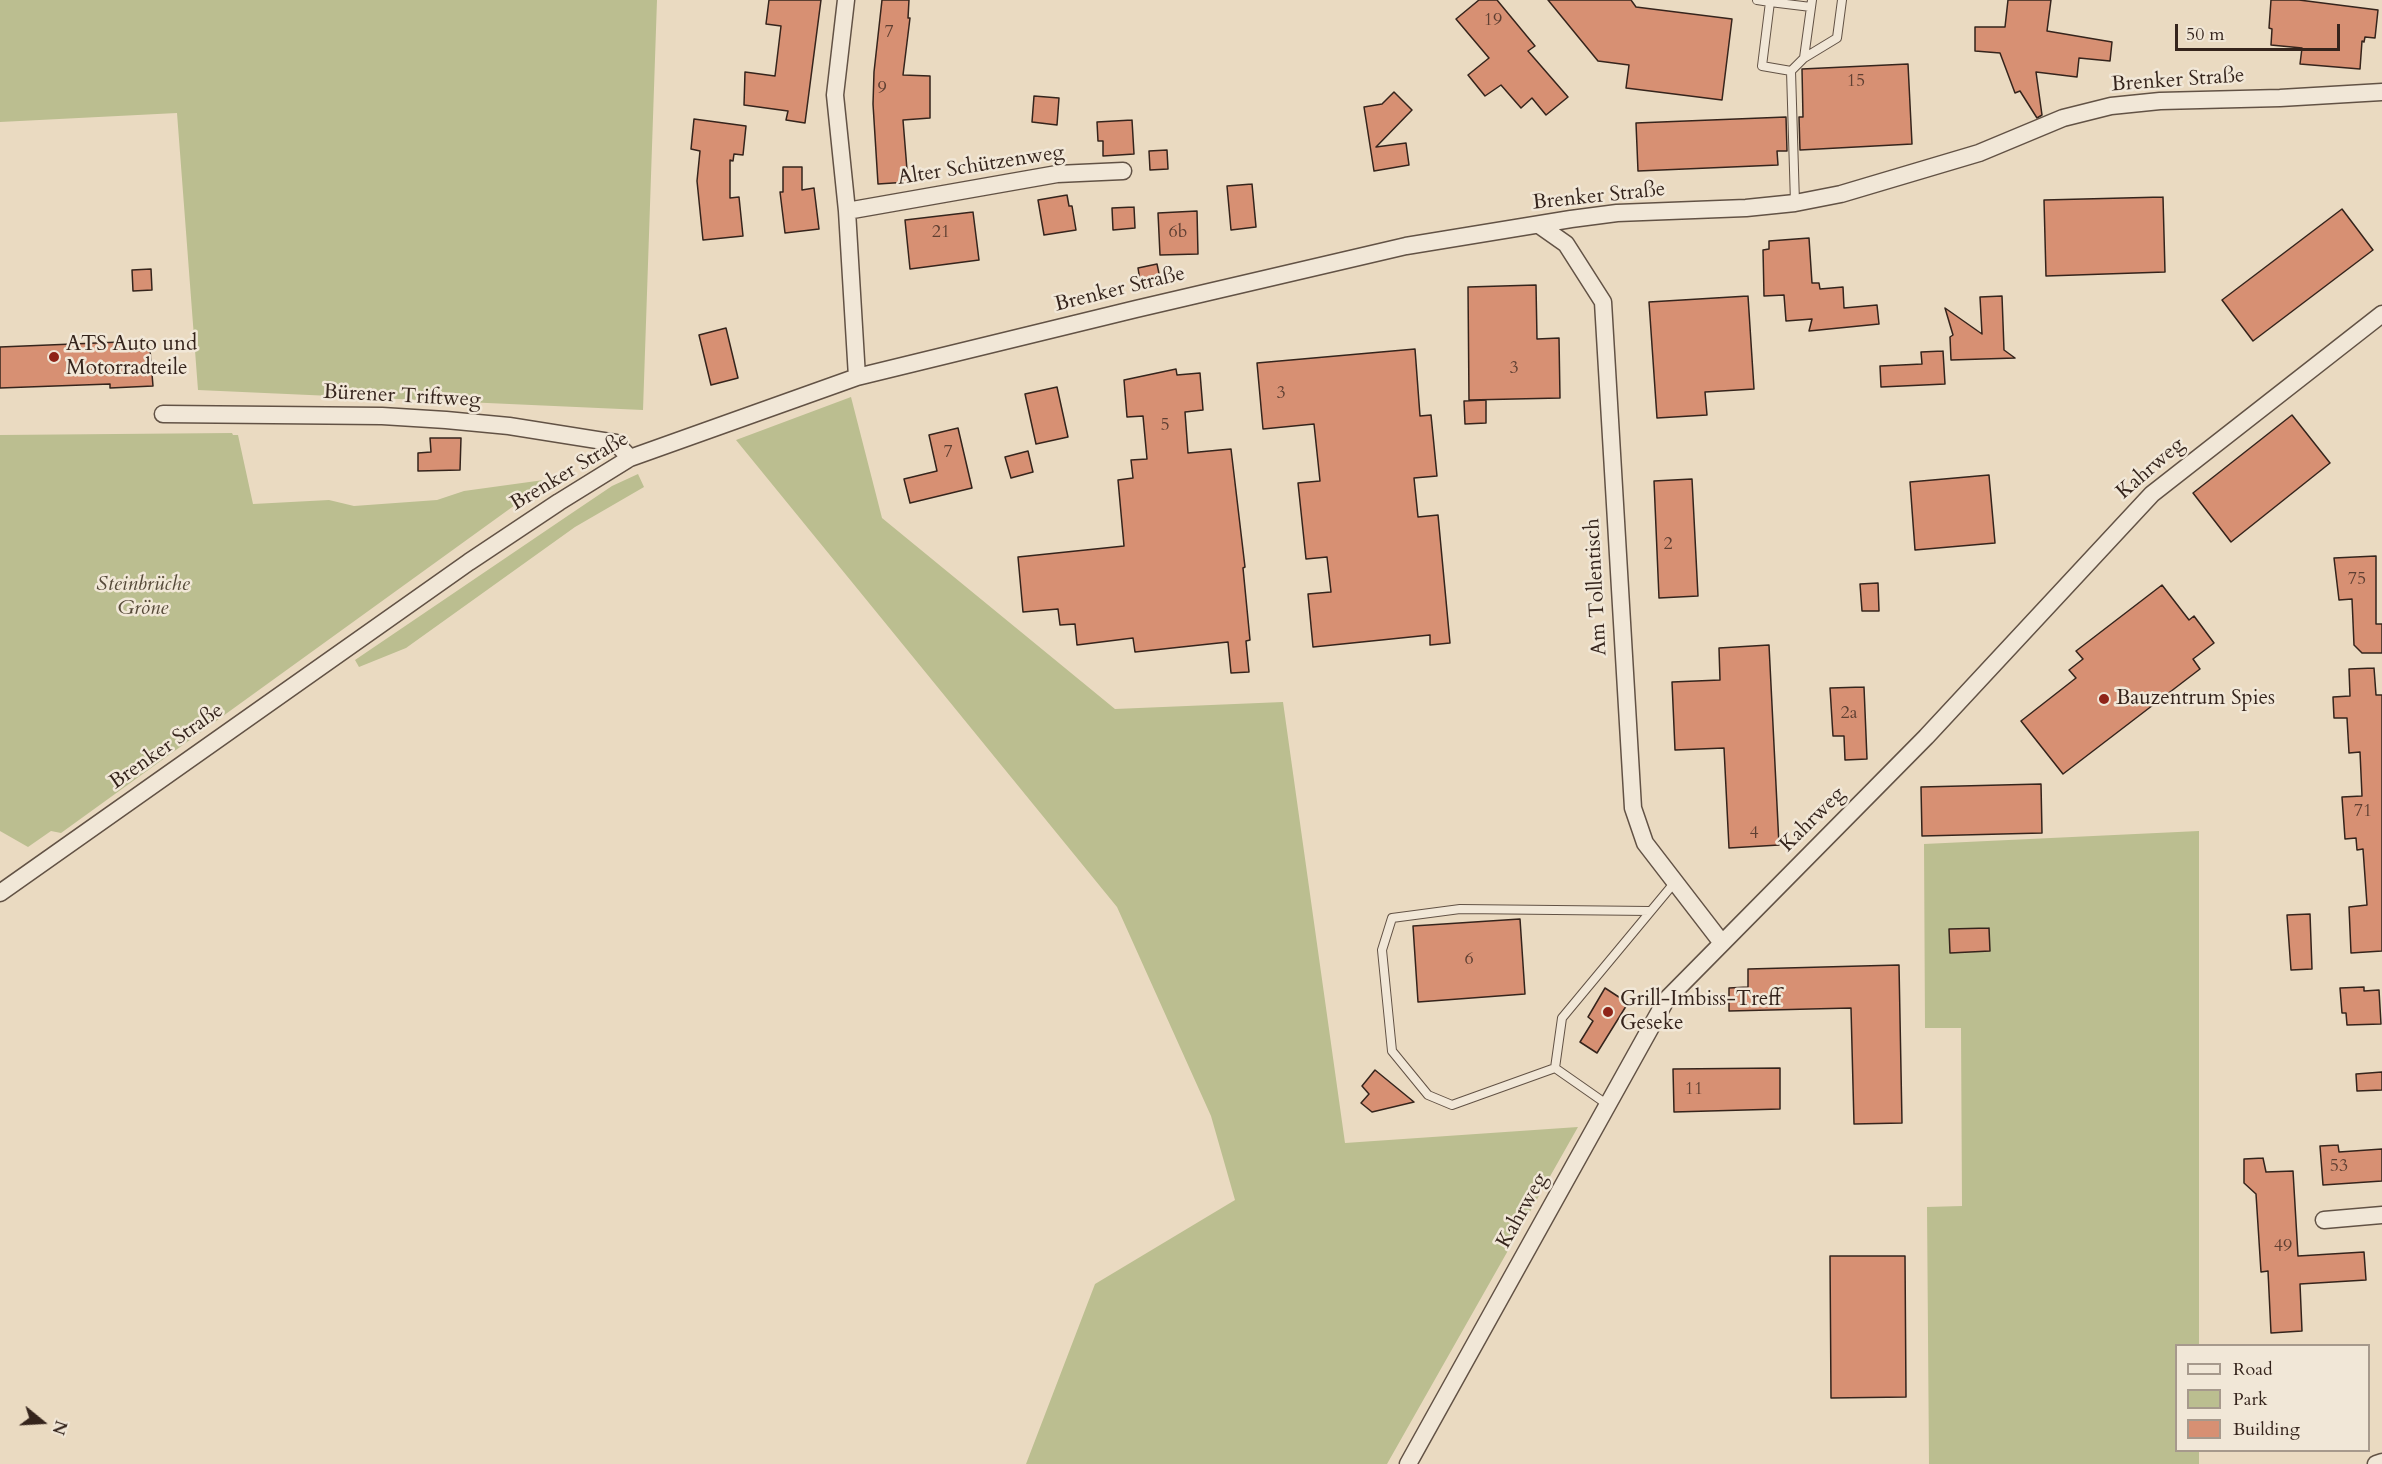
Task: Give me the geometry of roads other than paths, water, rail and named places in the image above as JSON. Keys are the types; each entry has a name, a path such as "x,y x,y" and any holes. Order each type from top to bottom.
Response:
{"street":[{"path":"846,0 835,95 847,211 856,377"},
{"name":"Brenker Straße","path":"0,893 460,569 559,502 630,458 856,377 1147,306 1374,254 1617,213 1746,208 1795,203 1841,194 1979,153 2063,118 2111,106 2382,92"},
{"name":"Alter Schützenweg","path":"847,211 1057,174 1123,171"},
{"name":"Am Tollentisch","path":"1539,225 1566,244 1603,302 1633,808 1645,843 1722,943"},
{"name":"Kahrweg","path":"1408,1464 1666,1000 1926,737 2152,494 2382,314"},
{"name":"Bürener Triftweg","path":"163,414 382,416 446,420 509,426 616,443 630,458"},
{"path":"2324,1220 2382,1215"},
{"path":"2376,1464 2382,1462"}],"lane":[{"path":"1757,0 1812,4 1804,58"},
{"path":"1795,203 1791,71 1804,58 1837,38 1842,0"},
{"path":"1770,2 1762,66 1791,71"},
{"path":"1555,1068 1562,1018 1675,882"},
{"path":"1555,1068 1452,1105 1428,1095 1392,1051 1382,950 1392,918 1460,909 1650,911"},
{"path":"1555,1068 1608,1105"}],"place":[{"name":"ATS Auto und Motorradteile","path":"54,357"},
{"name":"Bauzentrum Spies","path":"2104,699"},
{"name":"Grill-Imbiss-Treff Geseke","path":"1608,1012"}],"park label":[{"name":"Steinbrüche Gröne","path":"143,597"}]}
